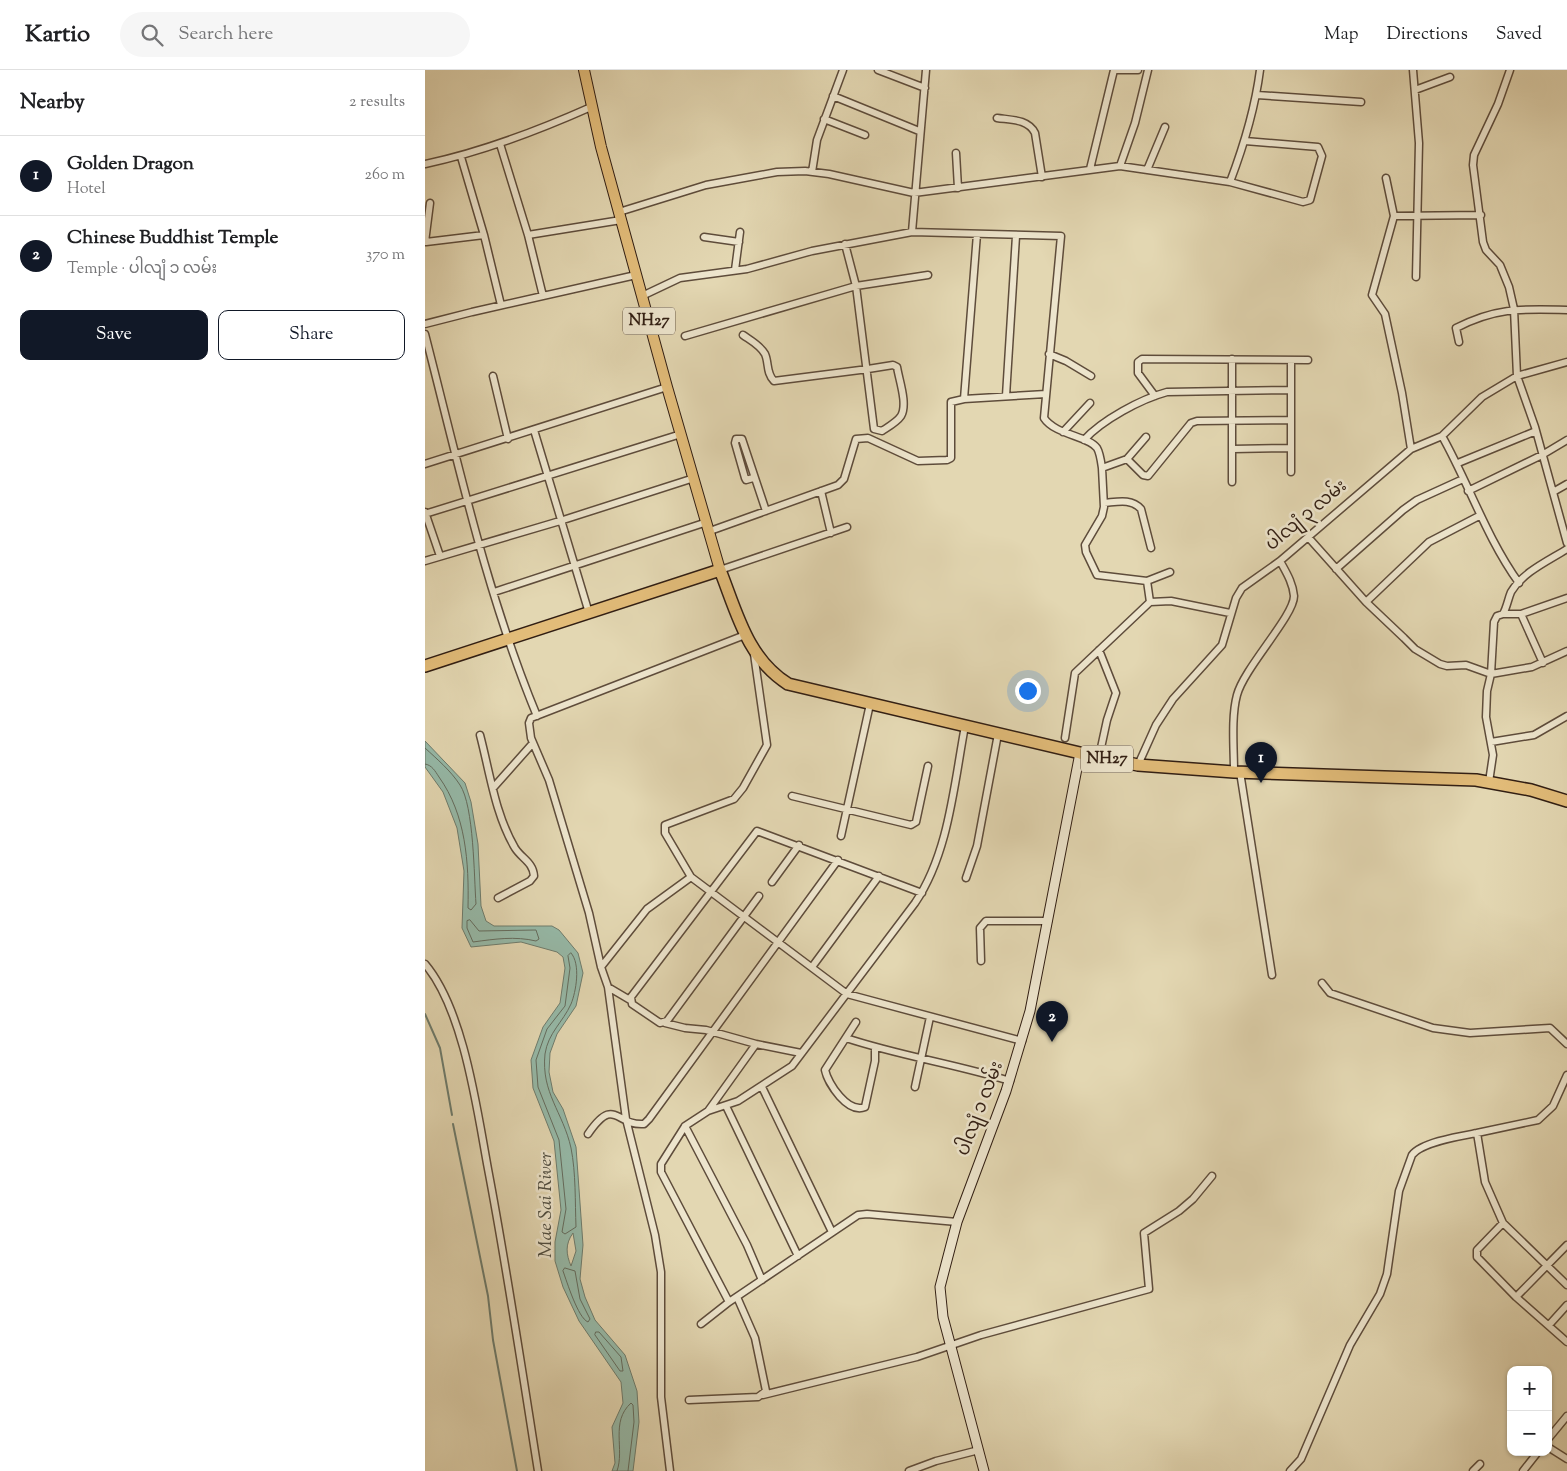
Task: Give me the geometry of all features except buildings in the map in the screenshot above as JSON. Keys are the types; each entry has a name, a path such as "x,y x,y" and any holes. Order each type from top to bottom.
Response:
{"highway":[{"path":"425,666 720,570"},
{"name":"NH27","path":"720,570 745,635 754,652 764,666 788,684 1079,754 1138,765 1237,772 1489,782 1541,793 1567,801"}],"main road":[{"name":"NH27","path":"584,70 591,107 636,275 720,570"}],"street":[{"path":"812,172 817,140 843,70"},
{"path":"878,70 925,88"},
{"path":"912,232 919,131 926,70"},
{"path":"1090,169 1114,70 1138,70"},
{"path":"1120,166 1135,123 1148,70"},
{"path":"1230,182 1245,141 1257,95 1260,70"},
{"path":"1413,70 1419,143 1416,276"},
{"path":"1510,70 1473,160 1483,242 1486,250 1505,275 1514,309 1517,376 1536,431 1567,543"},
{"path":"1415,90 1450,77"},
{"path":"1257,95 1361,102"},
{"path":"833,96 919,131"},
{"path":"425,164 461,157 500,144 591,107"},
{"path":"997,118 1019,121 1032,127 1038,149 1042,177"},
{"path":"824,119 865,135"},
{"path":"1147,170 1165,127"},
{"path":"528,235 620,216 706,185 777,172 812,172 914,193 1120,166 1230,182 1303,202 1310,200 1322,156 1318,147 1245,141"},
{"path":"500,144 528,235 543,296"},
{"path":"956,153 958,188"},
{"path":"461,157 484,235 501,305"},
{"path":"1387,178 1394,216 1372,296 1385,314 1402,393 1411,449"},
{"path":"430,203 426,242 484,235"},
{"path":"1394,216 1418,214 1481,215"},
{"path":"735,270 740,232"},
{"path":"642,296 680,278 735,270 845,244 912,232 1061,236 1049,354 1045,418 1047,423 1063,432 1097,447 1102,468 1104,503 1102,516 1085,545 1086,552 1097,575 1147,581 1170,572"},
{"path":"964,399 977,234"},
{"path":"1006,396 1016,236"},
{"path":"704,237 739,242"},
{"path":"845,244 856,286 868,369 873,426 877,431"},
{"path":"425,324 636,275"},
{"path":"685,336 856,286 928,275"},
{"path":"1459,342 1456,328 1479,316 1514,309 1567,310"},
{"path":"425,334 468,501 494,592 508,639 537,716"},
{"path":"494,592 574,566 766,510 838,484 844,479 856,439 882,431 901,417 903,405 897,367 893,365 774,381 770,376 765,354 757,345 743,335"},
{"path":"1049,354 1072,364 1091,376"},
{"path":"1155,396 1138,373 1138,362 1142,359 1308,360"},
{"path":"1232,359 1232,482"},
{"path":"1291,360 1291,472"},
{"name":"ပါလျံ ၃ လမ်း","path":"1138,765 1157,725 1173,699 1222,645 1236,598 1242,588 1280,561 1411,449 1442,436 1482,397 1517,376 1567,362"},
{"path":"493,376 508,439"},
{"path":"425,464 667,387"},
{"path":"1084,440 1095,428 1155,396 1175,392 1291,390"},
{"path":"860,437 868,438 918,461 947,460 951,458 951,402 964,399 1046,394"},
{"path":"1063,432 1090,403"},
{"path":"1127,459 1143,475 1148,476 1191,423 1291,420"},
{"path":"534,430 589,612"},
{"path":"1458,463 1536,431"},
{"path":"440,556 425,513 681,434"},
{"path":"1442,436 1458,463 1463,480 1479,516 1500,556 1519,583"},
{"path":"1102,468 1127,459 1146,437"},
{"path":"753,478 746,480 745,478 735,444 736,439 742,439 753,478 766,510"},
{"path":"1468,490 1542,455 1567,440"},
{"path":"1233,449 1291,448"},
{"path":"425,560 560,521 694,478"},
{"path":"1336,570 1410,505 1463,480"},
{"path":"1553,492 1567,484"},
{"path":"821,491 831,532"},
{"path":"1104,503 1130,501 1137,504 1141,509 1151,548"},
{"path":"1367,602 1429,542 1479,516"},
{"path":"720,570 847,527"},
{"path":"1308,537 1336,570 1415,648 1429,658 1447,666 1466,665 1491,674 1543,663 1567,651"},
{"path":"1503,614 1511,592 1519,583 1537,568 1567,549"},
{"path":"1272,975 1237,772 1236,696 1242,681 1280,623 1292,609 1294,597 1292,584 1280,561"},
{"path":"1147,581 1150,602"},
{"path":"1489,782 1493,755 1486,717 1487,690 1491,674 1493,622 1497,616 1503,614 1521,614 1567,598"},
{"path":"1065,738 1075,674 1150,602 1171,601 1231,613"},
{"path":"1521,614 1543,663"},
{"path":"670,1471 661,1397 661,1272 655,1235 626,1119 608,987 549,780 533,743 529,723 531,718 745,635"},
{"path":"1099,650 1117,693 1099,757"},
{"path":"754,652 767,745 743,788 734,799 676,820 665,825 664,828 691,877 847,994 1022,1041"},
{"path":"841,836 870,704"},
{"path":"1491,742 1534,735 1567,716"},
{"path":"729,1302 661,1172 661,1164 685,1126 708,1112 726,1106 762,1087 792,1066 922,893 935,864 947,820 965,726"},
{"path":"966,878 977,846 998,734"},
{"path":"480,735 503,824 516,850 531,865 534,876 530,881 498,898"},
{"path":"493,788 533,743"},
{"name":"ပါလျံ ၁ လမ်း","path":"984,1471 950,1346 940,1298 957,1222 1022,1041 1048,921 1079,754"},
{"path":"792,796 911,825 916,822 928,766"},
{"path":"630,1000 757,831 922,893"},
{"path":"772,882 799,846"},
{"path":"588,1134 598,1120 605,1115 619,1115 644,1124 838,860"},
{"path":"812,967 879,876"},
{"path":"601,967 647,909 691,877"},
{"path":"665,1022 759,896"},
{"path":"981,961 980,928 986,921 1048,921"},
{"path":"425,964 449,1005 470,1070 497,1215 538,1471"},
{"path":"1323,983 1330,993 1433,1028 1470,1033 1549,1028 1567,1044"},
{"path":"608,987 630,1000 660,1023 665,1022 685,1028 711,1031 756,1044 801,1053"},
{"path":"915,1087 930,1017"},
{"path":"856,1022 825,1070 827,1077 849,1106 865,1107 875,1061 875,1047"},
{"path":"846,1038 1009,1080"},
{"path":"708,1112 756,1044"},
{"path":"1290,1471 1301,1459 1350,1345 1380,1294 1387,1274 1399,1191 1412,1155 1416,1151 1444,1140 1538,1120 1553,1106 1567,1074"},
{"path":"762,1087 833,1232"},
{"path":"726,1106 798,1256"},
{"path":"685,1126 747,1245 762,1280"},
{"path":"1477,1132 1485,1182 1503,1222 1567,1284"},
{"path":"689,1400 758,1397 850,1375 981,1335 1149,1289 1144,1233 1179,1211 1193,1199 1212,1176"},
{"path":"701,1324 729,1302 854,1217 867,1214 957,1222"},
{"path":"1503,1222 1477,1250 1476,1254 1516,1297 1567,1342"},
{"path":"1516,1297 1567,1244"},
{"path":"737,1297 755,1338 766,1391 763,1395"},
{"path":"1549,1325 1567,1305"},
{"path":"1552,1434 1567,1416"},
{"path":"911,1471 936,1461 979,1450"},
{"path":"1552,1450 1567,1459"},
{"path":"1523,1471 1535,1456"},
{"path":"1473,1471 1479,1464"}],"water":[{"path":"425,741 465,783 471,802 478,844 481,906 486,921 494,926 552,926 559,930 578,953 583,973 576,1006 557,1034 550,1053 549,1072 553,1092 563,1109 576,1147 583,1245 580,1279 595,1320 625,1355 637,1391 639,1422 633,1471 612,1471 615,1463 612,1427 623,1403 621,1382 579,1321 563,1287 555,1261 555,1242 561,1210 554,1141 533,1088 531,1060 543,1027 560,1003 565,968 563,957 557,952 521,942 471,947 462,928 464,871 457,828 443,792 425,767","holes":["573,1233 576,1251 571,1266 567,1249"]}],"waterway":[{"path":"425,1014 440,1048 452,1115"},
{"path":"453,1124 488,1296 493,1340 517,1471"}],"place":[{"name":"Golden Dragon","path":"1261,783"},
{"name":"Chinese Buddhist Temple","path":"1052,1042"}],"water label":[{"name":"Mae Sai River","path":"546,1205"}]}
